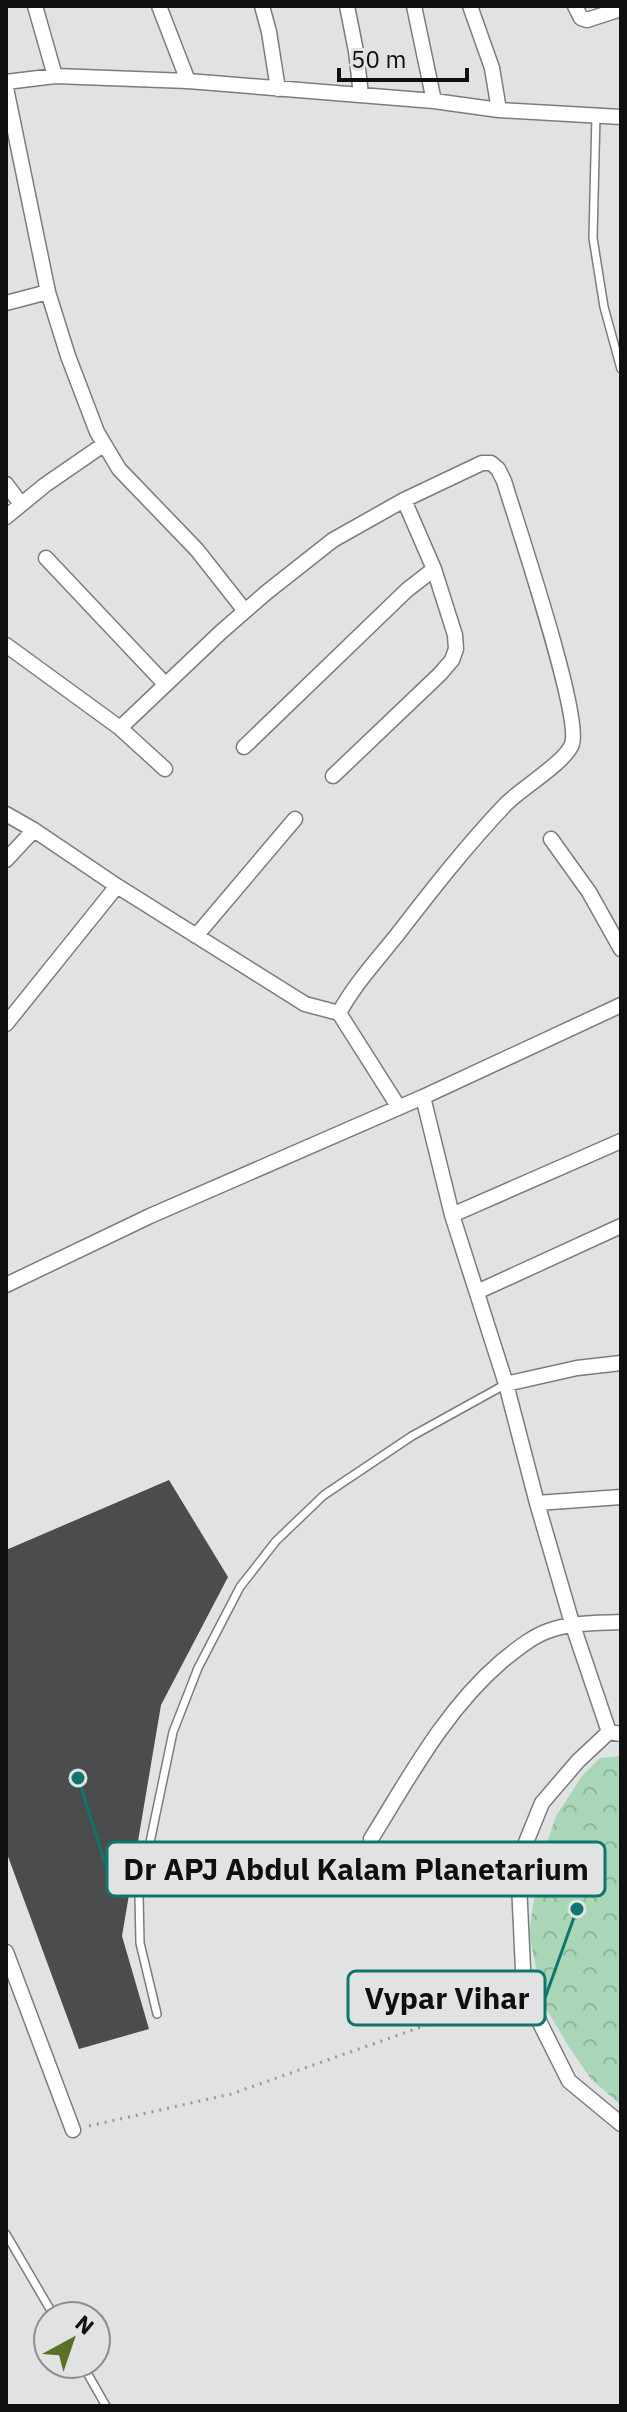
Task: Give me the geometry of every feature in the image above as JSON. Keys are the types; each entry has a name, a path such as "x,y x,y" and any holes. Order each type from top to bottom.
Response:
{"street":[{"path":"35,6 55,76"},
{"path":"159,6 188,81"},
{"path":"262,6 278,89"},
{"path":"347,6 361,95"},
{"path":"414,6 434,101"},
{"path":"470,6 492,68 499,110"},
{"path":"575,6 581,18 587,20 621,9"},
{"path":"245,611 197,550 119,469 103,445 68,356 48,292 6,85 55,76 188,81 434,101 499,110 621,117"},
{"path":"6,303 48,292"},
{"path":"6,517 45,485 103,445"},
{"path":"120,728 245,611 333,540 404,500 482,463 491,463 498,469 562,674 573,726 572,744 561,758 506,805 445,873 339,1013"},
{"path":"6,484 21,504"},
{"path":"333,776 440,674 452,660 456,649 455,635 434,569 404,500"},
{"path":"46,558 165,684"},
{"path":"244,747 407,590 434,569"},
{"path":"6,645 120,728 165,769"},
{"path":"6,814 305,1004 339,1013 398,1106"},
{"path":"196,936 295,819"},
{"path":"6,860 34,830"},
{"path":"551,839 589,892 621,949"},
{"path":"6,1024 117,886"},
{"path":"6,1285 150,1216 423,1097 621,1005"},
{"path":"423,1097 452,1215 506,1384 572,1623 615,1733 578,1761 542,1803 518,1862 524,1991 569,2081 621,2124"},
{"path":"452,1215 621,1141"},
{"path":"477,1292 621,1226"},
{"path":"506,1384 577,1368 621,1363"},
{"path":"537,1503 621,1497"},
{"path":"371,1839 438,1732 479,1681 521,1646 545,1631 572,1623 621,1622"},
{"path":"6,1952 73,2130"}],"lane":[{"path":"596,115 593,238 604,307 621,369"},
{"path":"157,2014 140,1943 139,1895 173,1732 198,1668 240,1587 276,1541 324,1495 412,1436 506,1384"},
{"path":"6,2234 45,2300"},
{"path":"91,2380 106,2406"}],"path":[{"path":"73,2130 231,2094 524,1991"}],"green space":[{"path":"621,1756 621,2105 591,2079 544,2005 529,1934 536,1885 556,1816 582,1776 600,1758"}],"building":[{"path":"169,1480 228,1577 161,1705 122,1936 149,2029 79,2049 6,1851 6,1550"}],"place":[{"name":"Dr APJ Abdul Kalam Planetarium","path":"78,1778"},
{"name":"Vypar Vihar","path":"577,1909"}]}
